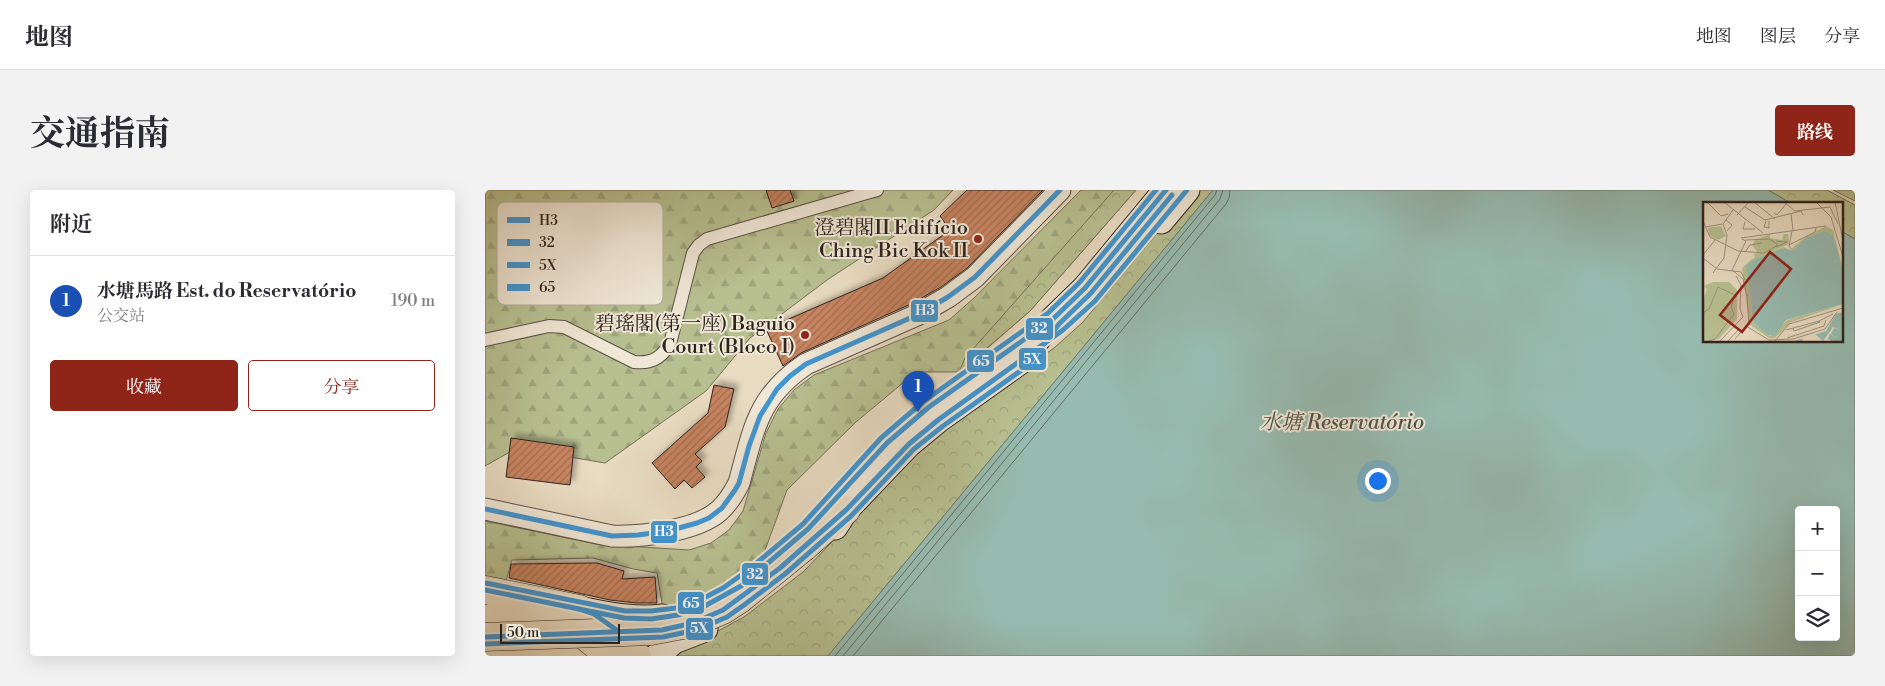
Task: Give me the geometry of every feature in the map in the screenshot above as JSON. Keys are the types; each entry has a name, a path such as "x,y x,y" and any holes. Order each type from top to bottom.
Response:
{"main road":[{"path":"1016,354 1087,260 1145,190"},
{"path":"485,637 651,631 693,623 723,610 740,599 846,510 909,444 1016,354 1053,320 1085,288 1166,190"},
{"path":"485,590 623,618 651,619 686,612 727,594 752,577 808,529 894,436 929,407 1016,354 1063,330 1095,301 1187,190"},
{"path":"657,656 667,645 674,641 714,626 737,614 791,574 829,536 846,510"},
{"path":"579,609 608,622 620,632 637,656"},
{"path":"485,619 527,616 545,618 578,631 607,656"}],"street":[{"path":"485,340 549,326 564,327 634,362 653,361 668,349 693,254 699,245 707,239 877,190"},
{"path":"485,509 612,536 654,534 699,522 710,517 734,493 739,483 759,416 778,386 806,364 917,315 948,297 975,277 1060,190"}],"green space":[{"path":"485,190 953,190 934,210 827,280 750,338 706,391 605,463 517,448 485,466"},
{"path":"1081,190 1136,190 1030,311 960,372 916,372 856,422 787,490 760,564 731,583 695,600 663,609 657,573 633,569 593,558 512,560 505,584 485,578 485,521 596,544 689,550 711,543 729,530 743,511 766,433 778,409 794,390 814,375 949,320 974,298"},
{"path":"1114,190 1136,190 1030,311 959,372 965,358"},
{"path":"1193,190 1213,190 828,656 671,656 744,617 803,572 855,518 887,479 968,409 1054,348 1082,323"},
{"path":"1768,190 1827,190 1855,205 1855,239 1843,232 1843,202 1789,202"},
{"path":"1833,190 1855,190 1855,201"}],"water":[{"name":"水塘 Reservatório","path":"1213,190 1768,190 1789,202 1703,202 1703,342 1843,342 1843,232 1855,239 1855,656 828,656"}],"building":[{"path":"766,190 790,190 794,201 772,208"},
{"path":"967,190 1043,190 967,268 941,287 911,304 801,353 783,366 766,329 883,278 950,230 940,216"},
{"path":"714,385 734,389 725,427 695,454 702,461 696,467 705,477 692,488 684,480 675,489 652,463 708,413"},
{"path":"511,438 574,447 570,485 506,477"},
{"path":"597,563 624,571 622,579 655,577 657,603 610,600 509,578 511,564"}],"transit line":[{"name":"H3","path":"485,509 612,536 668,531 709,518 722,508 739,483 749,446 760,416 777,389 790,376 806,364 917,315 948,297 975,277 1060,190"},
{"name":"65","path":"486,583 625,611 651,611 676,608 700,600 723,588 747,571 803,524 881,438 924,401 1048,313 1079,283 1156,190"},
{"name":"32","path":"579,609 624,618 651,619 678,615 703,607 741,586 808,529 887,443 929,407 1053,319 1085,288 1166,190"},
{"name":"H3","path":"485,637 662,630 693,623 723,610 780,568 846,510 909,444 938,420 1063,330 1095,301 1187,190"},
{"name":"5X","path":"485,644 663,637 696,630 727,617 785,574 851,516 914,449 1026,367 1059,324 1091,293 1172,195"},
{"name":"32","path":"485,590 579,609 594,614 618,631"}],"place":[{"name":"澄碧閣II Edifício Ching Bic Kok II","path":"978,239"},
{"name":"碧瑤閣(第一座) Baguio Court (Bloco I)","path":"805,335"},
{"name":"水塘馬路 Est. do Reservatório","path":"918,412"}]}
